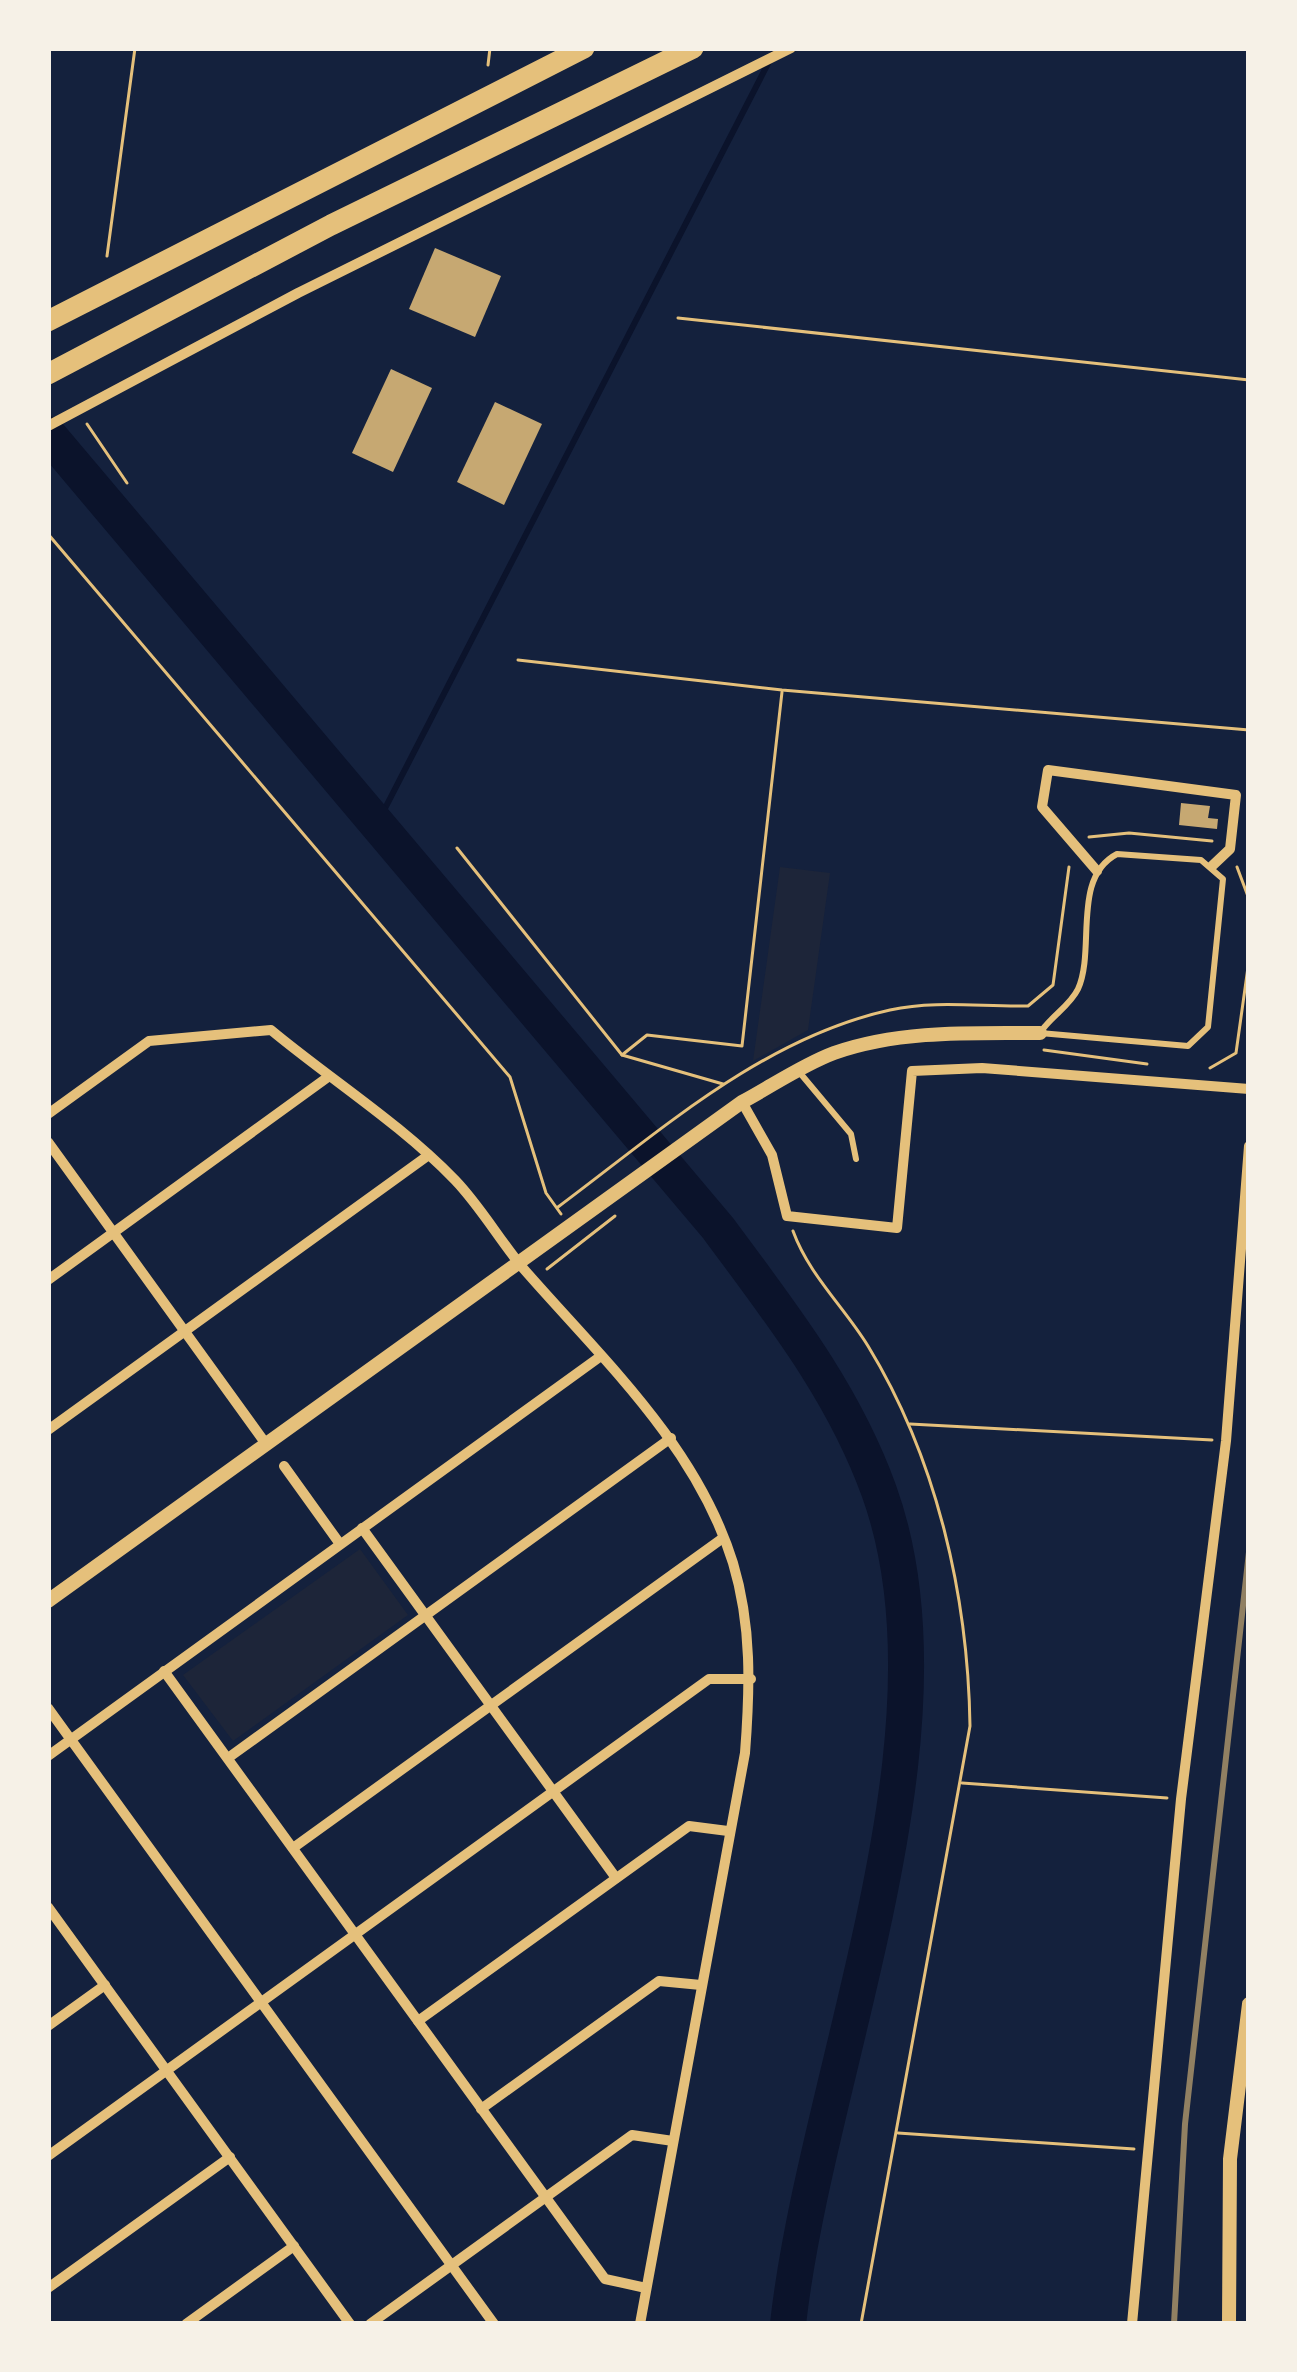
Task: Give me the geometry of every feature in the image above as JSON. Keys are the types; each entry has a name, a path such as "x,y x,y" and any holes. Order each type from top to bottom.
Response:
{"highway":[{"path":"48,321 584,48"},
{"path":"48,374 331,225 693,48"}],"street":[{"path":"48,426 791,48"},
{"path":"1097,871 1042,807 1048,770 1236,795 1230,849 1212,866"},
{"path":"48,1114 149,1041 271,1030 455,1180 518,1262 671,1438 723,1538 745,1613 751,1678 745,1753 640,2324"},
{"path":"48,1601 742,1102 832,1054 883,1042 933,1034 1040,1033"},
{"path":"742,1102 772,1155 787,1216 897,1228 912,1071 982,1068 1249,1089"},
{"path":"48,1280 328,1077"},
{"path":"48,1142 266,1444"},
{"path":"1132,2324 1181,1799 1226,1441 1249,1146"},
{"path":"48,1430 426,1156"},
{"path":"48,1756 601,1356"},
{"path":"228,1759 671,1438"},
{"path":"284,1466 340,1544"},
{"path":"362,1528 616,1879"},
{"path":"293,1849 723,1538"},
{"path":"164,1671 605,2279 646,2288"},
{"path":"48,2156 709,1679 751,1678"},
{"path":"48,1708 494,2324"},
{"path":"418,2021 689,1826 728,1831"},
{"path":"48,1906 350,2324"},
{"path":"481,2109 659,1981 700,1984"},
{"path":"48,2026 105,1985"},
{"path":"1229,2324 1230,2159 1249,2004"},
{"path":"370,2324 632,2135 673,2140"},
{"path":"48,2288 230,2157"},
{"path":"186,2324 294,2246"}],"lane":[{"path":"1117,854 1201,860 1212,866 1223,880 1225,897 1208,1027 1201,1039 1175,1048 1040,1033 1080,984 1097,871 1117,854"},
{"path":"799,1071 850,1134 856,1159"}],"path":[{"path":"107,256 135,48"},
{"path":"488,65 490,48"},
{"path":"678,318 1249,380"},
{"path":"83,418 127,483"},
{"path":"48,534 510,1076 546,1193 569,1226"},
{"path":"518,660 782,690 1249,730"},
{"path":"622,1055 647,1034 742,1046 782,690"},
{"path":"1088,837 1129,833 1212,841"},
{"path":"457,848 622,1055 724,1086"},
{"path":"557,1208 724,1086 820,1029 892,1010 946,1003 1028,1006 1053,985 1070,859"},
{"path":"1236,864 1249,899"},
{"path":"1238,1037 1249,1038"},
{"path":"546,1270 620,1212"},
{"path":"787,1216 802,1256 868,1346 909,1424 944,1533 969,1665 970,1726 861,2324"},
{"path":"909,1424 1226,1441"},
{"path":"960,1782 1181,1799"},
{"path":"897,2133 1148,2150"}],"shaded area":[{"path":"780,867 830,873 808,1030 753,1061"},
{"path":"360,1549 408,1615 233,1741 183,1675"}],"building":[{"path":"435,248 501,276 475,337 409,309"},
{"path":"391,369 432,388 393,472 352,453"},
{"path":"495,402 542,424 504,505 457,482"},
{"path":"1181,803 1210,806 1208,818 1218,819 1217,829 1179,825"}],"waterway":[{"path":"378,822 776,48"},
{"path":"48,434 718,1228 829,1386 879,1491 902,1586 906,1688 896,1795 877,1904 804,2226 788,2324"}],"railway":[{"path":"1174,2324 1185,2124 1249,1552"}]}
